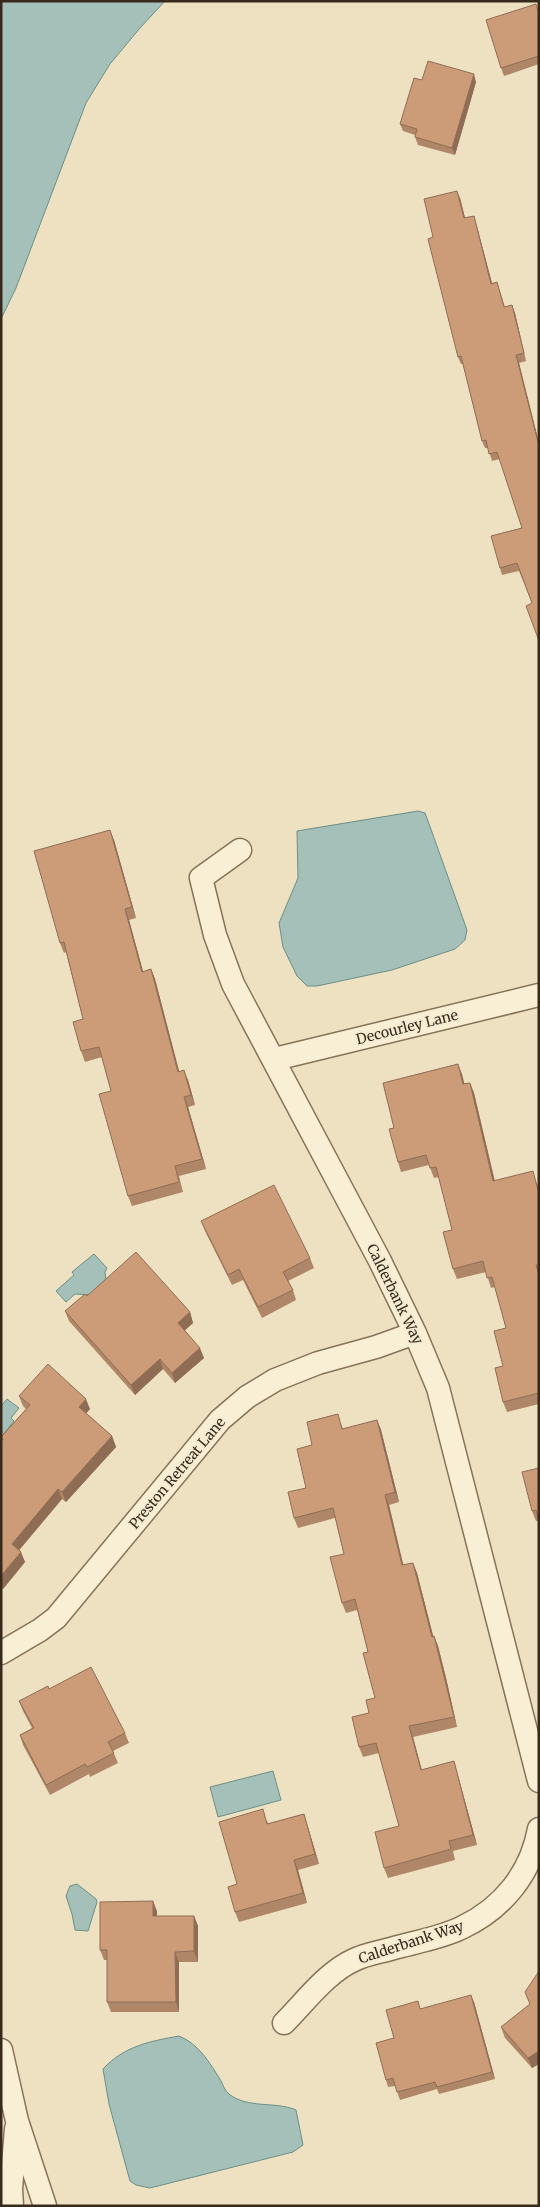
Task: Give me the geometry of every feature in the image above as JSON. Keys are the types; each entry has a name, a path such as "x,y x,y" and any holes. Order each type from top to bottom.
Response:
{"street":[{"name":"Calderbank Way","path":"240,850 201,878 215,935 234,984 380,1261 415,1333 438,1388 539,1781"},
{"name":"Decourley Lane","path":"275,1060 539,995"},
{"name":"Preston Retreat Lane","path":"1,1653 40,1630 56,1618 220,1420 246,1397 274,1380 318,1363 376,1347 415,1333"},
{"name":"Calderbank Way","path":"284,2023 334,1973 354,1960 462,1928 486,1913 507,1896 522,1875 535,1850 539,1829"},
{"path":"1,2050 16,2121 45,2206"},
{"path":"12,2206 11,2189 16,2121"}],"water":[{"path":"1,1 165,1 110,64 86,103 16,288 1,319"},
{"path":"418,811 425,813 428,821 467,930 465,940 455,949 392,970 317,986 307,986 297,976 283,947 279,923 298,878 297,831"},
{"path":"94,1254 107,1268 105,1272 106,1281 93,1295 75,1294 66,1302 56,1291 74,1275 72,1272"},
{"path":"7,1399 19,1408 11,1418 14,1421 4,1434 1,1431 1,1406"},
{"path":"273,1771 281,1800 218,1817 210,1787"},
{"path":"77,1884 96,1899 97,1902 88,1931 75,1930 66,1896 70,1886"},
{"path":"179,2036 198,2049 213,2068 225,2090 236,2099 245,2102 288,2107 296,2110 303,2145 293,2152 150,2188 136,2185 130,2181 109,2104 103,2069 120,2055 138,2046"}],"building":[{"path":"536,4 539,11 539,56 501,68 486,20"},
{"path":"428,61 474,74 452,148 415,137 417,129 400,124 414,78 422,80"},
{"path":"457,191 464,218 474,216 491,284 497,282 504,307 512,305 524,353 516,355 539,446 539,641 526,606 532,603 517,563 500,568 491,536 522,528 497,452 489,454 486,440 482,441 461,356 458,357 428,239 433,237 424,199"},
{"path":"110,830 132,907 125,909 142,972 151,969 178,1072 184,1070 191,1095 184,1097 202,1159 175,1166 179,1182 128,1196 99,1094 111,1091 99,1047 81,1051 73,1022 83,1019 64,942 60,943 34,851"},
{"path":"458,1064 463,1084 470,1083 493,1181 533,1171 539,1194 539,1265 536,1265 539,1275 539,1393 503,1402 495,1368 503,1366 494,1331 506,1328 492,1277 487,1278 483,1261 453,1269 443,1232 452,1230 436,1167 430,1168 426,1155 398,1162 389,1129 394,1128 383,1083"},
{"path":"274,1185 310,1258 283,1272 293,1290 258,1307 239,1269 228,1275 201,1221"},
{"path":"136,1252 190,1312 178,1323 200,1348 172,1373 160,1359 131,1385 65,1311 85,1294 87,1296"},
{"path":"48,1364 86,1399 79,1407 112,1436 62,1492 58,1489 12,1544 21,1552 1,1576 1,1442 3,1439 1,1437 30,1405 19,1396"},
{"path":"338,1414 342,1429 377,1420 395,1492 385,1495 402,1565 413,1563 432,1637 434,1636 454,1717 409,1726 421,1770 454,1761 473,1835 449,1841 451,1849 384,1868 375,1832 399,1826 376,1743 359,1747 352,1717 369,1713 366,1700 375,1698 363,1653 368,1652 355,1599 342,1603 330,1557 344,1554 333,1508 294,1518 288,1492 306,1488 297,1449 312,1445 307,1422"},
{"path":"539,1468 539,1521 536,1510 532,1511 522,1472"},
{"path":"91,1667 125,1733 108,1742 114,1753 87,1767 85,1764 46,1785 20,1735 34,1728 19,1701 48,1686 49,1689"},
{"path":"263,1809 267,1824 304,1814 315,1854 294,1860 303,1893 235,1912 228,1887 237,1884 219,1822"},
{"path":"153,1901 153,1916 194,1916 194,1951 175,1952 176,2002 107,2002 107,1950 100,1950 100,1902"},
{"path":"539,1971 539,2051 528,2058 501,2027 530,2004 525,1992"},
{"path":"471,1995 492,2072 437,2087 435,2082 397,2092 393,2078 386,2080 376,2043 394,2038 386,2010 418,2001 420,2009"}]}
